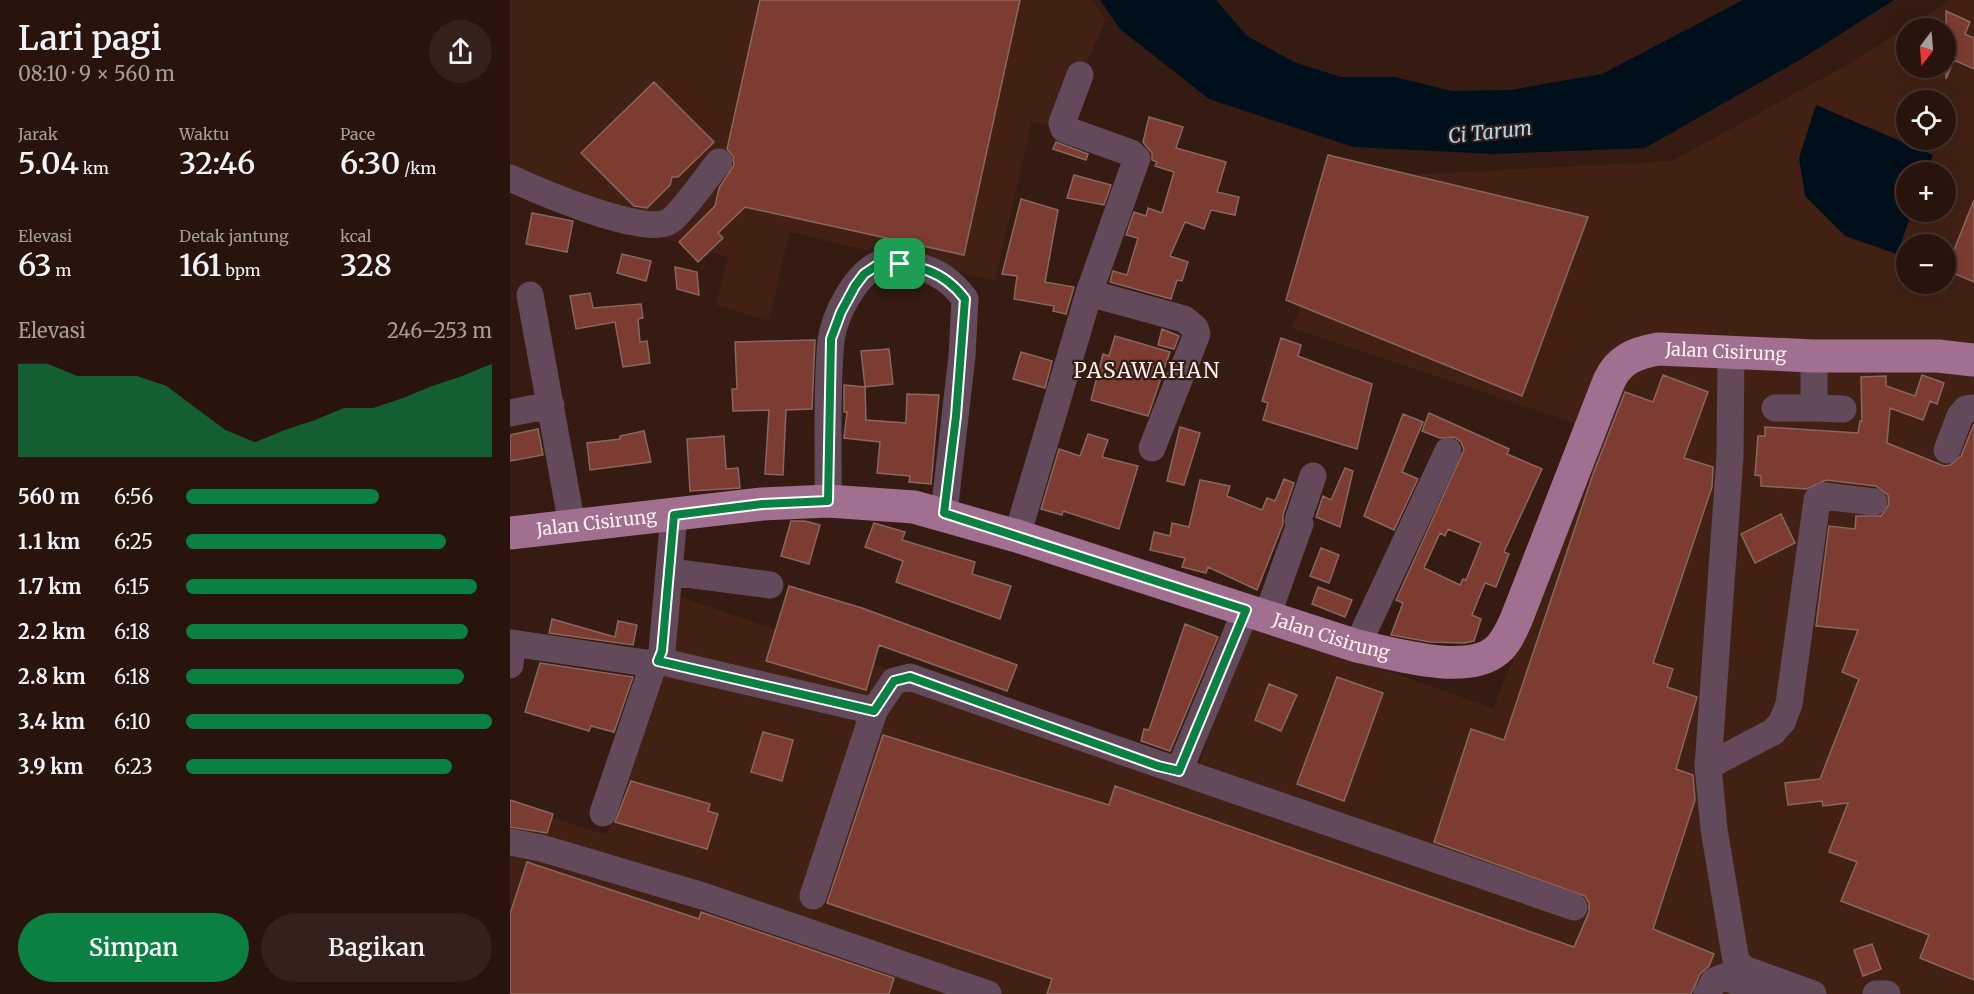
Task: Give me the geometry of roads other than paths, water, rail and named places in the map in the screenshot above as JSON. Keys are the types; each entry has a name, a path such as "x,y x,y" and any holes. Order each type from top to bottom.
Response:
{"main road":[{"name":"Jalan Cisirung","path":"510,533 762,504 828,501 914,507 944,513 1357,646 1415,658 1458,662 1478,660 1497,650 1516,620 1614,371 1623,361 1639,353 1658,349 1814,356 1938,356 1974,360"}],"street":[{"path":"1017,536 1089,293 1137,158 1131,153 1064,129 1062,123 1080,75"},
{"path":"510,178 613,218 652,226 669,222 718,162"},
{"path":"828,501 831,339 841,312 864,274 879,264 920,267 945,277 965,299 960,380 944,513"},
{"path":"1089,293 1177,316 1195,328 1197,334 1152,448"},
{"path":"530,295 572,525"},
{"path":"1731,353 1730,457 1708,766 1714,829 1736,961 1744,969 1813,994"},
{"path":"1814,356 1814,408"},
{"path":"510,413 551,405"},
{"path":"1775,408 1843,410"},
{"path":"1947,450 1960,416 1966,409 1974,408"},
{"path":"1357,646 1448,451"},
{"path":"1179,771 1300,524 1298,520 1313,476"},
{"path":"1708,766 1761,739 1782,722 1789,704 1817,500 1824,496 1874,502"},
{"path":"603,813 656,662 662,651 671,572 674,515"},
{"path":"671,572 770,585"},
{"path":"510,664 512,644 656,662 874,711"},
{"path":"813,896 874,711 894,681 910,677 1158,766 1179,771 1574,907"},
{"path":"510,842 541,848 705,897 988,994"},
{"path":"1707,994 1714,981 1724,977 1773,994"},
{"path":"1876,994 1887,994"}],"water":[{"name":"Ci Tarum","path":"1100,0 1216,0 1247,36 1294,62 1341,77 1395,77 1452,91 1510,90 1602,74 1743,0 1894,0 1803,58 1645,148 1493,154 1353,147 1209,99 1120,29"},
{"path":"1816,105 1896,139 1896,150 1921,150 1933,155 1930,162 1896,162 1896,222 1908,222 1904,234 1896,234 1896,254 1845,236 1805,196 1799,158"}],"district":[{"name":"PASAWAHAN","path":"1147,371"}]}
